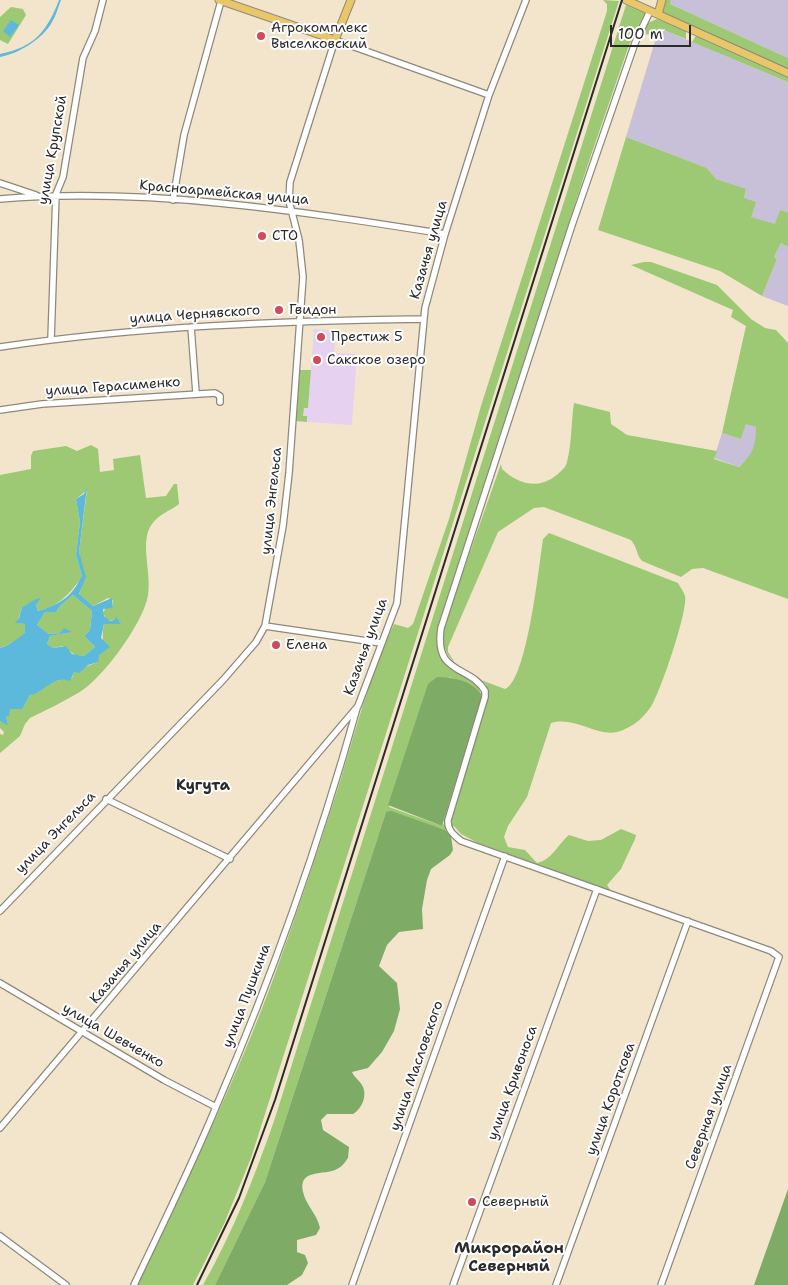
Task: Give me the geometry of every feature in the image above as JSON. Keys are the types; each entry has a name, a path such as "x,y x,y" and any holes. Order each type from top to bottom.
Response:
{"main road":[{"path":"220,0 335,40"},
{"name":"улица Энгельса","path":"335,40 351,0"},
{"path":"626,0 788,73"},
{"path":"654,12 662,0"}],"street":[{"name":"улица Крупской","path":"51,340 56,194 63,178 83,58 95,31 103,0"},
{"path":"173,200 184,135 220,0"},
{"name":"Казачья улица","path":"0,1128 83,1033 358,706 381,643 395,612 399,590 423,319 445,234 489,96 526,0"},
{"path":"654,12 635,43 572,226 441,628 439,641 444,658 485,691 447,825 461,841 688,921"},
{"path":"335,40 489,96"},
{"name":"улица Энгельса","path":"0,911 106,799 223,680 256,642 265,626 283,526 303,268 300,240 291,210 289,191 292,173 335,40"},
{"path":"0,183 38,196"},
{"name":"Красноармейская улица","path":"0,199 56,194 173,200 291,210 445,234"},
{"name":"улица Чернявского","path":"0,347 51,340 191,327 300,320 423,319"},
{"path":"191,327 196,393"},
{"name":"улица Герасименко","path":"0,410 42,404 196,393 217,393 220,402"},
{"path":"265,626 381,643"},
{"name":"улица Пушкина","path":"134,1285 216,1107 279,949 338,779 358,706"},
{"path":"106,799 230,858"},
{"name":"улица Масловского","path":"352,1285 505,856"},
{"name":"улица Кривоноса","path":"453,1285 597,889"},
{"name":"Северная улица","path":"662,1285 779,956 771,951 688,921"},
{"name":"улица Короткова","path":"556,1285 688,921"},
{"name":"улица Шевченко","path":"0,982 83,1033 216,1107"},
{"path":"0,1236 66,1285"}],"shaded area":[{"path":"671,0 788,0 788,58 670,4"},
{"path":"659,28 788,82 788,212 780,210 776,225 751,217 744,198 746,190 716,179 707,168 626,137"},
{"path":"781,243 788,247 788,306 762,296 777,259 774,257"},
{"path":"314,329 336,331 334,353 357,354 352,425 307,422 307,417 303,416 304,407 308,407"},
{"path":"746,423 756,427 756,444 752,454 739,467 714,458 722,433 741,439"}],"green space":[{"path":"603,0 619,1 251,1158 224,1224 193,1285 138,1285 210,1131 260,1013 307,882 363,705 385,644 394,624 408,628 413,624 449,519 481,406 607,11 607,4"},
{"path":"666,0 671,0 670,4 788,58 788,70 662,12"},
{"path":"626,5 645,13 629,45 589,161 438,625 437,643 440,656 446,665 477,686 482,696 470,685 449,677 389,807 442,826 445,822 448,829 445,830 386,812 265,1182 215,1285 203,1285 243,1203 275,1118"},
{"path":"11,7 23,9 26,15 8,44 0,40 0,17"},
{"path":"657,19 686,30 686,39 659,28 655,39 648,34 642,36 648,23"},
{"path":"697,34 788,76 788,82 692,42"},
{"path":"626,137 707,168 716,179 746,189 744,198 756,202 751,217 775,224 780,210 788,212 788,247 781,243 774,257 777,259 762,296 720,271 598,230"},
{"path":"651,262 717,285 751,319 765,328 776,330 788,343 788,599 703,568 692,569 681,577 642,561 631,540 544,507 534,508 498,532 448,647 448,652 455,663 445,649 443,635 445,623 501,464 502,469 522,482 536,484 551,479 558,474 567,462 574,403 610,412 611,424 627,435 717,451 714,459 739,467 748,458 753,449 756,427 746,424 741,439 722,433 746,326 731,317 733,310 631,265"},
{"path":"300,370 311,370 308,408 304,408 303,416 307,416 307,422 296,421"},
{"path":"91,445 98,449 100,472 114,470 113,459 140,455 146,498 166,496 174,484 177,484 179,504 158,518 148,531 146,548 149,586 145,606 139,620 110,663 88,686 78,693 30,718 20,736 0,753 0,734 3,735 4,732 0,728 0,721 8,724 6,716 10,709 24,705 30,695 54,681 72,678 74,671 98,662 97,658 102,645 104,624 120,624 115,618 113,621 107,620 103,613 106,607 113,608 113,600 108,598 93,606 79,595 84,580 79,552 87,490 76,499 80,522 76,555 82,576 69,593 52,606 38,611 36,605 39,597 32,603 22,607 17,623 25,624 25,632 18,640 0,648 0,475 31,469 33,451 66,446 77,451"},
{"path":"549,533 678,583 685,596 683,617 674,648 658,693 647,712 623,730 609,733 569,722 551,723 527,797 508,826 504,837 508,847 525,850 537,863 547,859 569,835 588,841 601,840 621,829 636,835 621,869 607,885 611,891 478,843 461,834 454,826 450,828 451,814 489,694 486,684 478,679 505,689 513,681 526,645 543,539"},
{"path":"73,595 92,611 90,630 84,636 95,647 84,656 75,655 63,646 53,648 47,644 50,636 71,632 64,630 60,633 49,634 37,625 45,612 57,611"},
{"path":"437,677 468,683 482,696 442,826 388,805 428,684"},
{"path":"391,811 445,830 451,836 453,850 450,855 431,869 422,909 423,929 399,932 387,945 379,966 397,983 400,1009 394,1031 382,1052 368,1068 352,1072 364,1089 361,1105 353,1114 327,1114 321,1120 323,1130 349,1147 348,1158 337,1169 308,1176 302,1184 304,1197 320,1228 316,1235 297,1240 297,1252 305,1255 308,1263 302,1275 287,1285 215,1285 265,1182 386,812"},
{"path":"788,1189 788,1285 754,1285"}],"water":[{"path":"59,0 61,0 55,17 43,34 22,49 0,57 0,54 22,47 38,36 50,21"},
{"path":"11,20 19,25 10,37 3,31"},
{"path":"87,487 79,552 86,577 79,594 93,606 112,598 113,608 103,609 104,616 110,621 113,621 116,617 121,624 104,624 101,638 110,647 99,655 98,662 88,665 79,673 74,672 70,681 58,680 30,695 22,709 10,709 9,716 6,716 7,725 0,721 0,648 14,642 25,632 25,624 15,623 19,618 22,607 41,597 36,605 38,611 53,606 71,593 82,576 76,555 80,522 76,499 84,494","holes":["73,595 92,611 90,630 84,636 95,647 84,656 72,654 66,646 53,648 47,644 50,636 72,632 64,628 60,633 49,634 37,625 45,612 56,612"]}],"railway":[{"path":"197,1285 239,1198 275,1100 622,0"}],"place":[{"name":"Агрокомплекс Выселковский","path":"261,36"},
{"name":"СТО","path":"262,236"},
{"name":"Гвидон","path":"279,310"},
{"name":"Престиж 5","path":"321,337"},
{"name":"Сакское озеро","path":"317,360"},
{"name":"Елена","path":"276,645"},
{"name":"Северный","path":"472,1202"}],"district":[{"name":"Кугута","path":"203,786"},
{"name":"Микрорайон Северный","path":"509,1258"}]}
